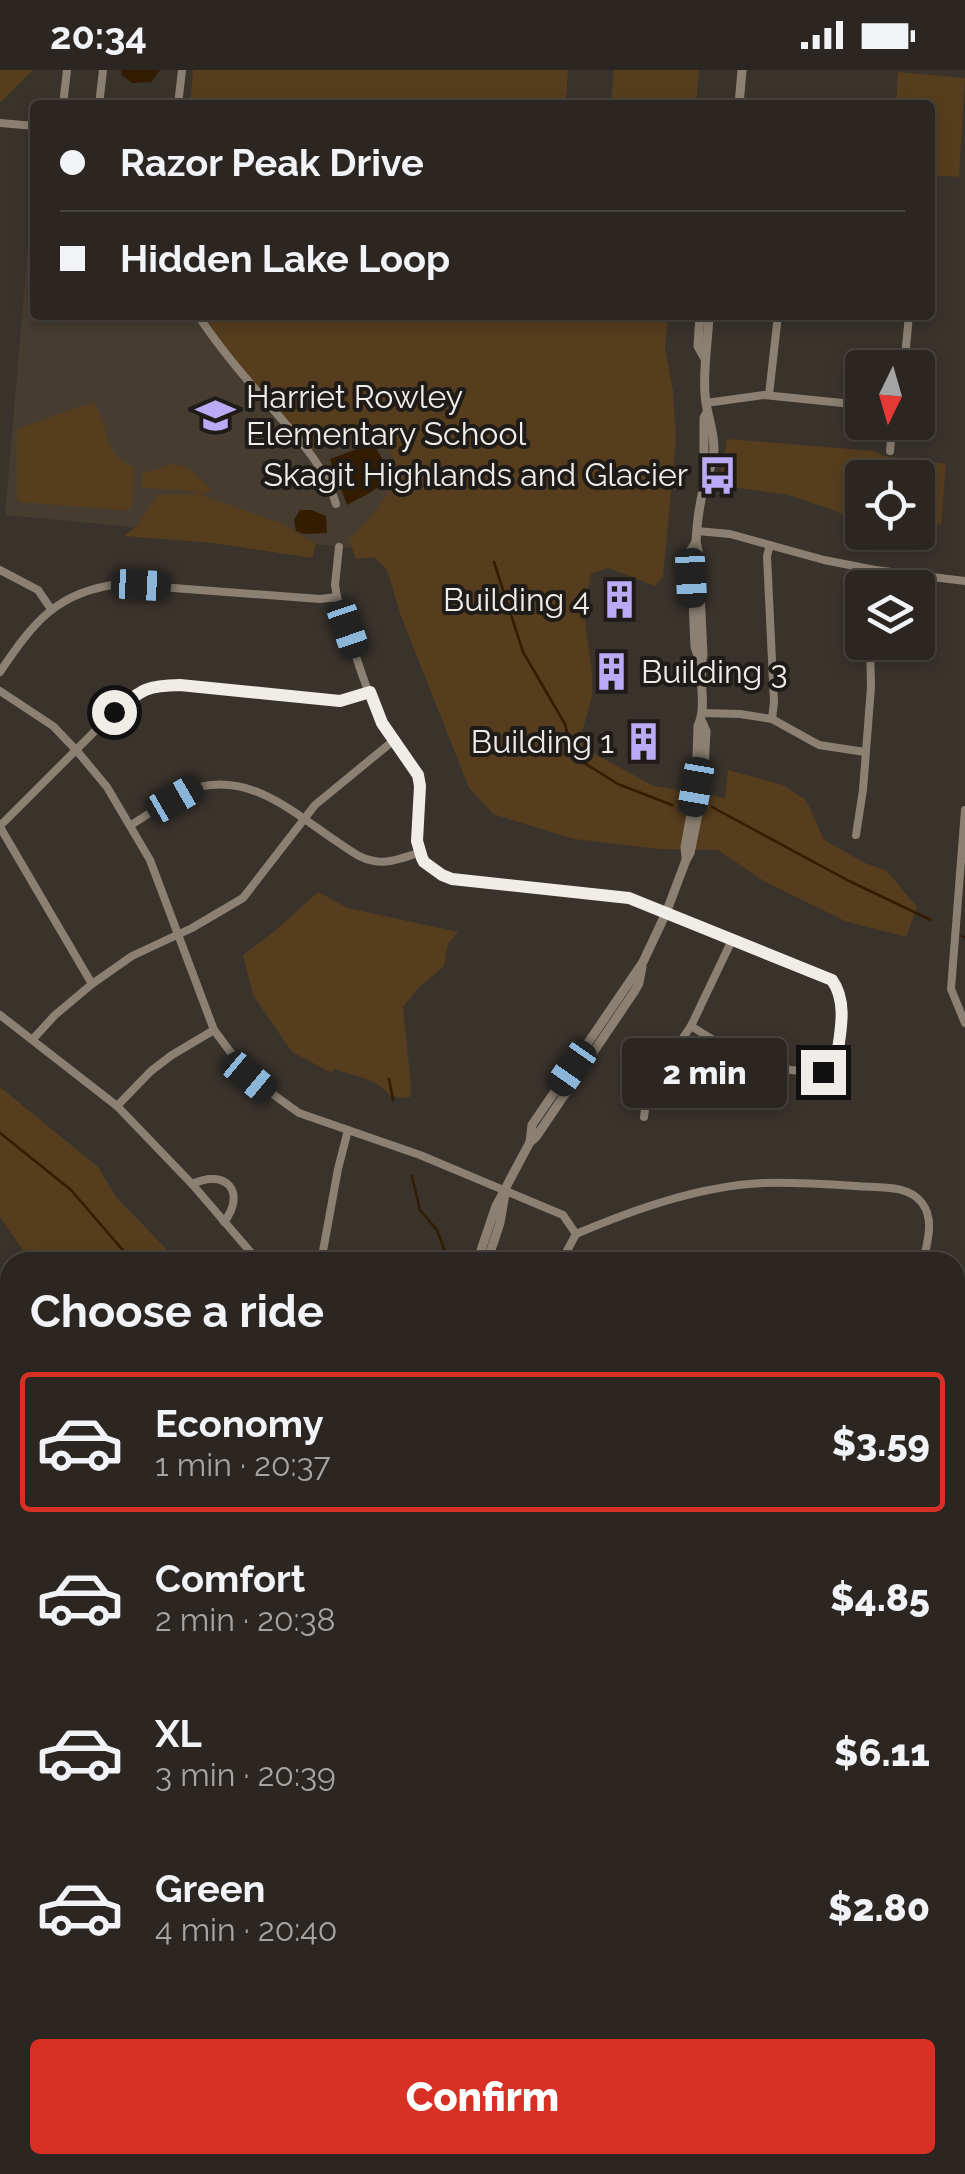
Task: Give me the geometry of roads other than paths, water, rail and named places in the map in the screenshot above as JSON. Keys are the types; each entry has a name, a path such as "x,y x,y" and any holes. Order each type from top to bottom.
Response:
{"street":[{"path":"64,100 67,70"},
{"path":"100,100 103,70"},
{"path":"179,100 182,70"},
{"path":"739,100 742,70"},
{"path":"0,122 30,125"},
{"path":"202,320 309,452 336,504"},
{"path":"480,1252 496,1206 530,1142 639,984 643,962 686,860 696,787 698,726 702,718 703,655 696,537 704,486 707,407 704,357 698,346 700,320"},
{"path":"704,357 709,320"},
{"path":"769,396 777,320"},
{"path":"906,350 909,320"},
{"path":"707,407 769,396 845,403"},
{"path":"890,451 892,440"},
{"path":"696,537 730,534 875,570"},
{"path":"770,544 767,556 772,719"},
{"path":"339,547 337,596 370,692 382,723 418,775 417,841 424,862 452,879 629,898 832,980 840,992 842,1010 833,1070 781,1069 760,1064 691,1026"},
{"path":"0,570 38,590 51,609"},
{"path":"935,577 965,581"},
{"path":"0,672 22,640 51,609 92,589 120,584 320,599 337,596"},
{"path":"856,835 870,660"},
{"path":"92,984 0,826 114,712 143,690 180,685 340,701 370,692"},
{"path":"0,691 53,726 107,787 150,860 214,1030 237,1064 299,1114 420,1155 563,1215 576,1234"},
{"path":"702,718 740,714 772,719 819,745 865,752"},
{"path":"33,1040 55,1014 132,956 243,898 315,805 393,740"},
{"path":"131,825 196,787 240,785 274,798 360,857 390,862 419,853"},
{"path":"965,810 950,989 965,1023"},
{"path":"644,1117 648,1090 691,1026 732,940"},
{"path":"0,1016 117,1106 192,1184 250,1252"},
{"path":"117,1106 150,1071 214,1030"},
{"path":"323,1252 348,1130"},
{"path":"192,1184 206,1178 218,1178 227,1184 235,1201 224,1222"},
{"path":"566,1252 576,1234 660,1203 722,1187 762,1183 912,1193 928,1216 926,1252"},
{"path":"490,1252 505,1191"}],"waterway":[{"path":"494,562 523,652 565,724 573,756 618,784 672,805"},
{"path":"712,807 931,920"},
{"path":"389,1079 393,1100"},
{"path":"0,1133 71,1190 124,1252"},
{"path":"412,1176 420,1210 437,1230 447,1252"}],"place":[{"name":"Harriet Rowley Elementary School","path":"216,415"},
{"name":"Skagit Highlands and Glacier","path":"718,475"},
{"name":"Building 4","path":"620,600"},
{"name":"Building 3","path":"611,672"},
{"name":"Building 1","path":"644,742"}]}
